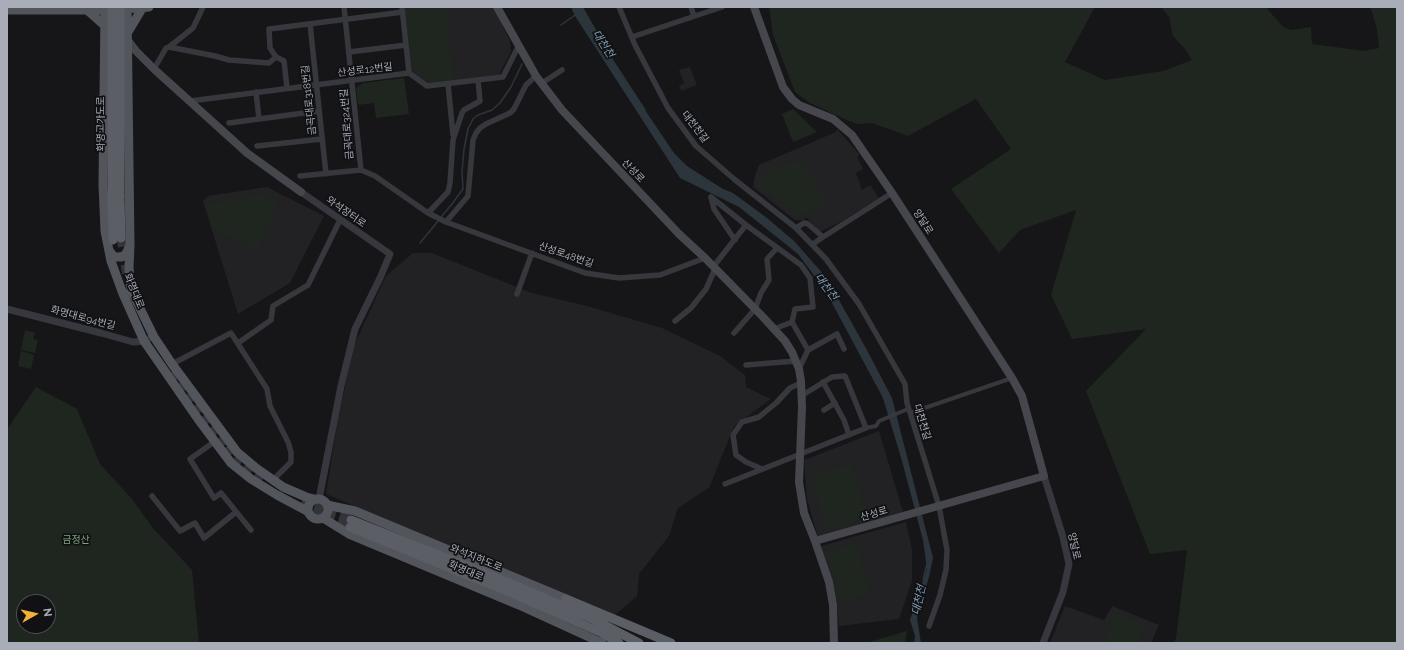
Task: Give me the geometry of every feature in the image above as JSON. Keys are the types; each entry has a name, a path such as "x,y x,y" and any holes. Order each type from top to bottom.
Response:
{"highway":[{"name":"화명고가도로","path":"114,242 116,211 115,8"},
{"name":"와석지하도로","path":"592,619 509,583 350,524 602,633"},
{"path":"566,599 592,619 638,643"},
{"path":"566,599 671,643"},
{"path":"602,633 612,643"},
{"path":"602,633 619,643"}],"main road":[{"path":"7,10 86,10 149,7"},
{"name":"산성로","path":"498,7 536,76 562,110 679,234 705,258 774,329 792,352 801,383 799,482 804,514 829,582 833,605 834,643"},
{"name":"양달로","path":"754,7 783,87 792,99 799,105 833,120 852,135 892,193 1012,378 1022,396 1044,476"},
{"name":"화명대로","path":"115,8 105,26 103,185 105,231 114,242 114,270 144,341 214,442 231,463 252,479 277,495 307,511"},
{"name":"화명대로","path":"115,8 128,37 130,245 128,268 132,290 154,337 172,364 237,452 256,468 288,489 306,497 317,499"},
{"name":"와석장터로","path":"115,8 128,37 154,69 247,153 301,192"},
{"path":"128,37 143,8"},
{"path":"86,10 105,26"},
{"path":"116,211 129,181"},
{"path":"103,185 116,211"},
{"path":"114,242 111,255 118,258 126,254 130,245"},
{"path":"936,507 1044,476"},
{"path":"317,499 324,501 327,505 328,509 323,518 314,519 307,511 310,502 317,499"},
{"name":"화명대로","path":"327,505 355,511 566,599"},
{"name":"산성로","path":"815,542 936,507"},
{"name":"화명대로","path":"323,518 349,534 602,643"}],"street":[{"path":"154,69 166,48 170,47 193,28 203,7"},
{"name":"금곡대로324번길","path":"344,7 361,170"},
{"name":"대천천길","path":"620,7 632,37 668,108 696,146 734,179 796,228 813,244 859,304 905,384 907,411 936,507 947,550 946,570 940,595 929,626"},
{"path":"691,7 694,16"},
{"path":"632,37 722,7"},
{"path":"287,88 284,61 276,57 270,48 268,30 402,10 409,73 427,86 503,77 519,45"},
{"name":"금곡대로318번길","path":"310,24 326,174"},
{"path":"349,52 406,45"},
{"path":"170,47 229,60 268,63 276,57"},
{"path":"542,83 562,70"},
{"name":"산성로12번길","path":"190,100 409,73"},
{"path":"446,222 468,196 473,140 476,133 486,124 510,113 514,109 526,85 536,76"},
{"path":"453,140 464,110 480,101 478,80"},
{"path":"428,213 448,192 450,183 453,140 448,84"},
{"path":"256,92 259,119"},
{"path":"230,123 320,111"},
{"path":"257,146 322,139"},
{"path":"300,176 361,170"},
{"name":"산성로48번길","path":"361,170 375,176 428,213 446,222 585,273 619,278 660,275 705,258"},
{"name":"와석장터로","path":"301,192 390,254 355,329 341,386 317,499"},
{"path":"813,244 892,193"},
{"path":"735,240 714,209 711,197 801,266 810,278 814,307 795,309 792,322 808,350"},
{"path":"238,343 271,320 273,306 308,284 340,220"},
{"path":"796,228 804,223 808,224 823,237"},
{"path":"675,321 691,308 706,289 714,268 746,225"},
{"path":"734,333 754,309 769,280 767,259 777,248"},
{"path":"516,294 532,253"},
{"name":"화명대로94번길","path":"7,309 133,342 144,341 154,337"},
{"path":"774,329 792,322"},
{"path":"172,364 231,333 267,389 270,406 288,442 291,452 290,462 273,480"},
{"path":"746,365 797,365 808,350 837,334 844,349"},
{"path":"801,396 832,377 845,376 866,428"},
{"path":"725,484 866,428 876,426 879,421 883,419 1012,378"},
{"path":"823,382 844,420 848,435"},
{"path":"762,469 746,462 736,455 733,435 742,422 759,417 776,403 790,388 801,383"},
{"path":"824,410 835,403"},
{"path":"214,442 190,459 214,498 221,493 251,530"},
{"name":"양달로","path":"1044,476 1063,537 1069,564 1063,592 1044,643"},
{"path":"152,496 180,531 195,523 204,538 236,512"}],"shaded area":[{"path":"405,7 492,7 495,9 510,41 511,51 499,75 428,84 411,73"},
{"path":"690,67 697,85 681,91 679,86 684,83 679,70"},
{"path":"837,129 860,155 857,157 863,169 856,173 862,190 870,185 879,198 842,221 820,232 806,217 803,220 795,220 753,187 759,165 836,132"},
{"path":"267,187 324,216 290,283 238,314 203,201 208,196"},
{"path":"413,253 432,253 532,293 587,306 662,328 720,356 745,375 746,387 771,399 734,426 709,488 678,508 669,536 639,574 637,596 614,616 326,494 337,425 353,348 386,276"},
{"path":"879,431 903,512 818,537 807,499 804,460"},
{"path":"906,522 912,550 912,581 899,619 839,626 837,603 821,546"},
{"path":"1065,606 1104,620 1112,606 1159,625 1151,643 1050,643"}],"green space":[{"path":"405,7 446,7 453,80 430,83 412,70"},
{"path":"769,7 1095,7 1065,62 1105,80 1163,71 1192,60 1185,49 1173,36 1169,17 1161,7 1266,7 1282,26 1291,30 1311,27 1312,44 1364,51 1379,48 1377,29 1371,9 1366,7 1397,7 1397,643 1173,643 1176,639 1187,550 1150,554 1086,391 1146,329 1072,339 1051,295 1076,210 1020,230 999,253 951,189 1011,149 976,99 908,136 872,123 858,124 849,121 810,103 795,92 773,35"},
{"path":"404,78 409,114 376,118 374,103 358,105 356,88 363,83"},
{"path":"793,109 817,132 793,142 782,114"},
{"path":"802,160 827,204 799,216 757,186 764,171"},
{"path":"262,194 278,201 258,249 212,230 207,204"},
{"path":"25,330 35,333 33,339 38,340 35,353 21,350"},
{"path":"21,351 34,355 31,369 18,366"},
{"name":"금정산","path":"36,387 77,409 100,464 132,499 153,528 192,570 199,643 7,643 7,429"},
{"path":"851,464 867,518 827,530 811,475"},
{"path":"856,543 870,594 840,603 826,553"},
{"path":"1116,613 1145,625 1137,643 1104,643"},
{"path":"907,631 905,643 866,643"}],"water":[{"name":"대천천","path":"571,7 583,7 624,79 674,153 687,166 723,189 733,193 767,218 794,241 826,277 867,350 892,398 933,558 917,618 921,643 914,643 915,636 910,620 927,569 923,540 902,461 883,398 825,290 798,254 739,207 680,178 575,16"}],"waterway":[{"path":"561,25 575,15"},
{"name":"대천천","path":"613,61 645,110"},
{"path":"441,217 463,189 462,172 464,149 468,129 473,119 478,115 492,110 500,103 511,87 522,64"},
{"path":"420,243 439,220"},
{"name":"대천천","path":"923,580 927,564"}],"tunnel":[{"path":"121,238 127,276"},
{"path":"172,372 204,417 229,448"},
{"path":"225,448 235,461 264,483"},
{"path":"303,499 351,520"},
{"path":"301,505 350,527"}]}
